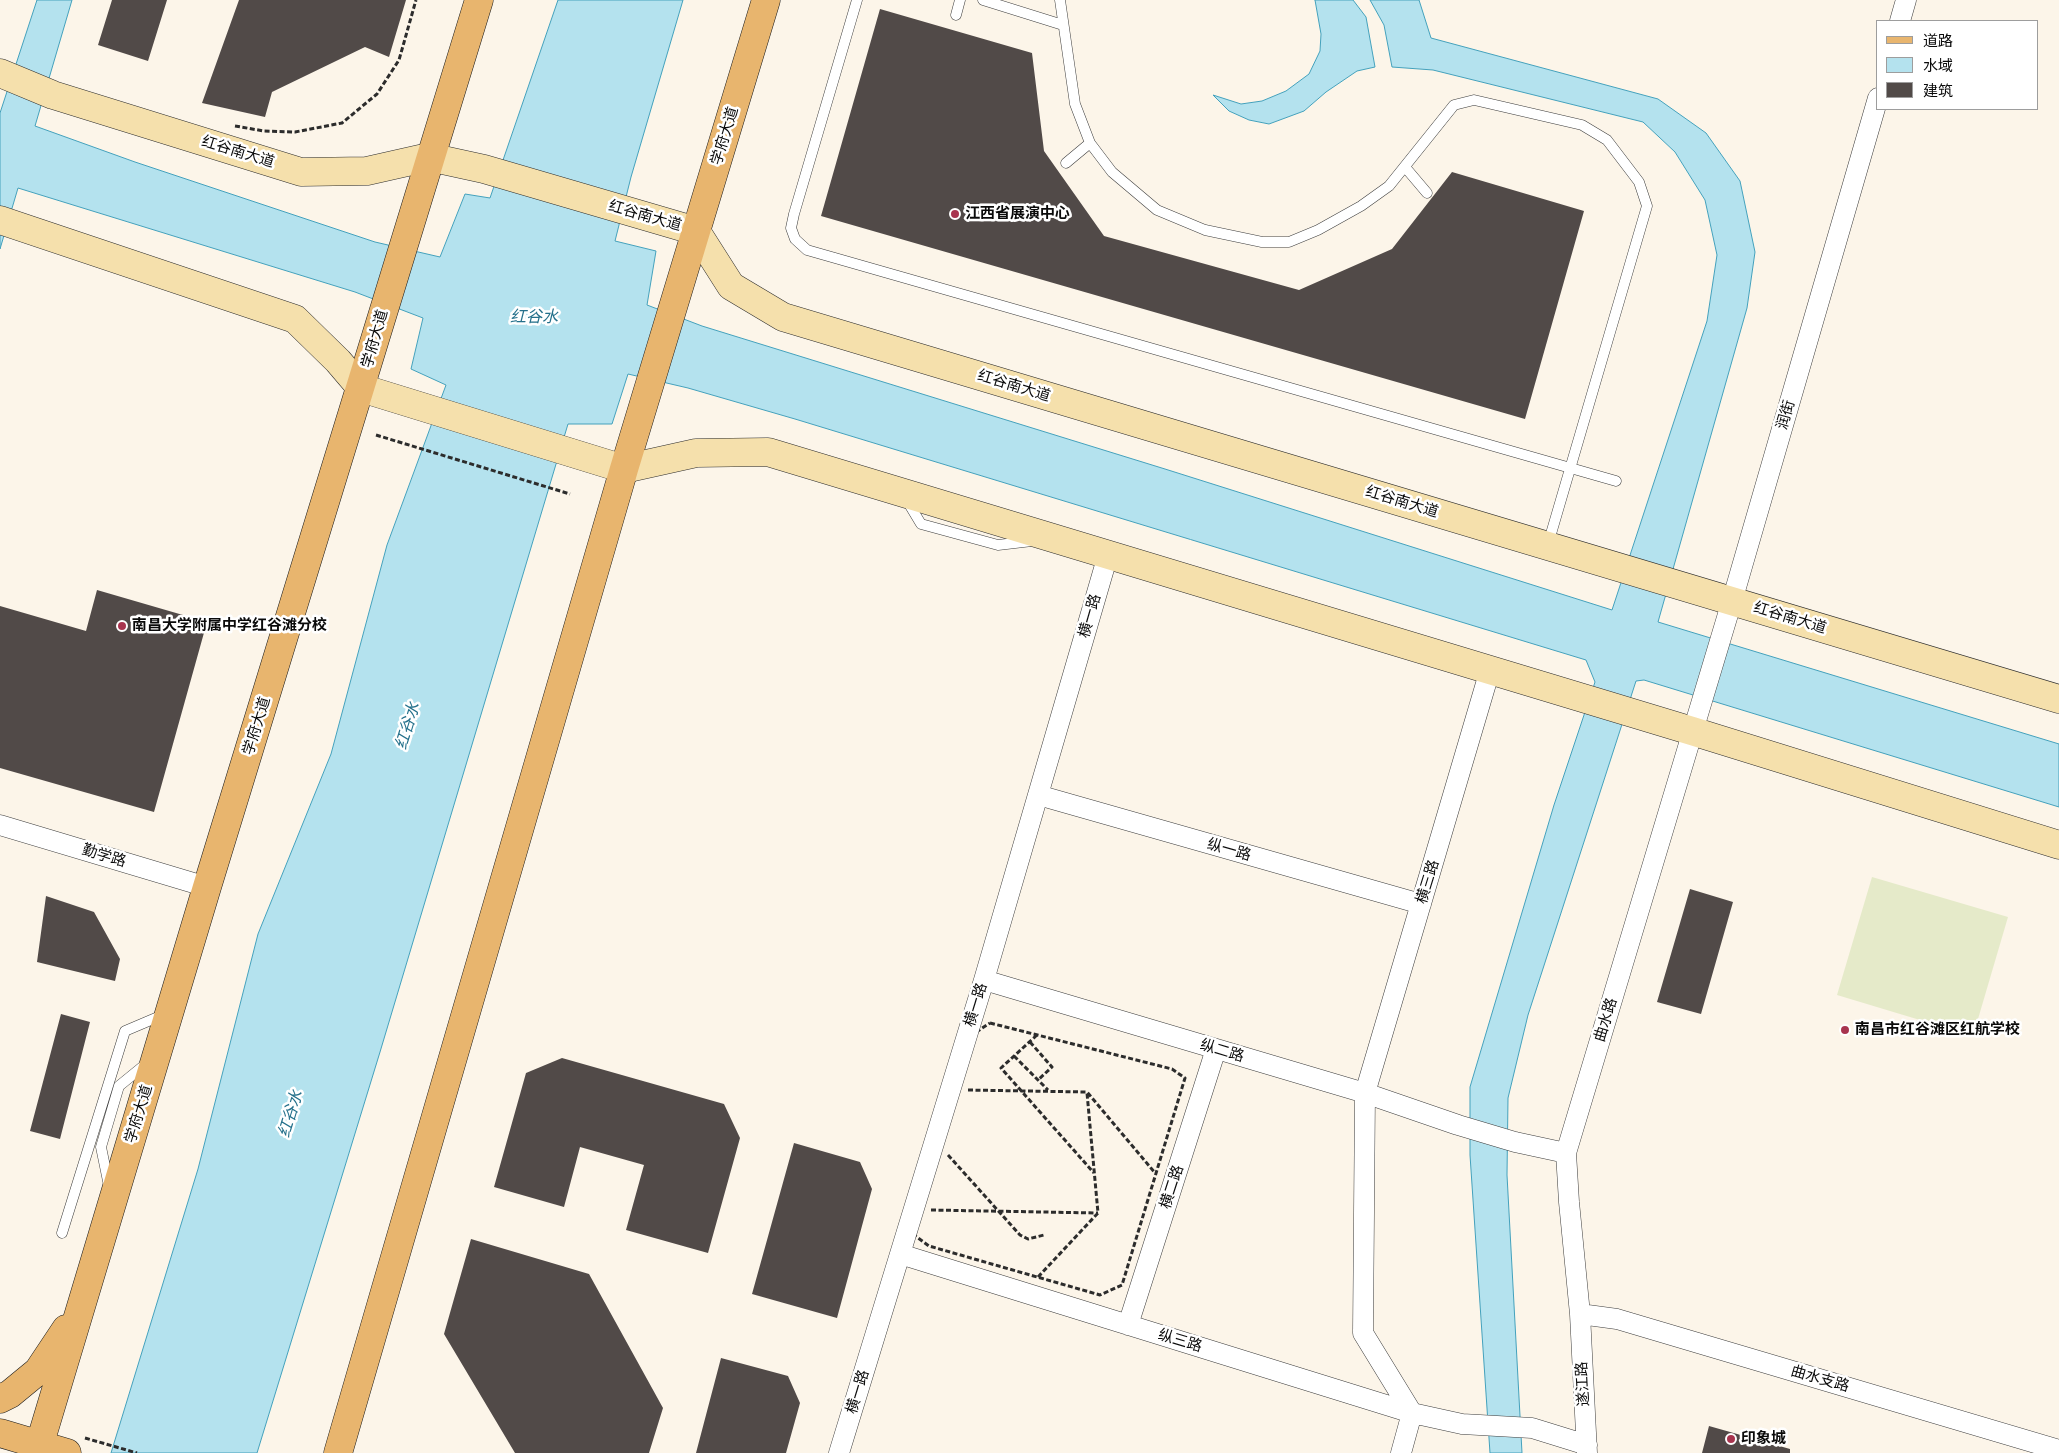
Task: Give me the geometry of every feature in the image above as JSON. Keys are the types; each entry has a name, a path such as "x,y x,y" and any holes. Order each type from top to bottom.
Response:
{"main road":[{"name":"学府大道","path":"59,1448 82,1305 207,887 478,0"},
{"name":"学府大道","path":"338,1453 624,469 766,0"},
{"name":"红谷南大道","path":"2,74 53,94 301,172 367,171 429,157 484,169 696,231 731,286 783,317 1548,545 1732,602 2059,698"},
{"path":"7,222 295,319 338,361 361,388 624,469 696,453 768,452 1692,730 2059,845"},
{"path":"0,1399 10,1394 38,1371 82,1305"},
{"path":"344,1453 349,1418"},
{"path":"0,1433 59,1448"}],"street":[{"name":"润街","path":"1692,730 1732,602 1876,105"},
{"name":"横一路","path":"840,1453 952,1090 1108,555"},
{"name":"横三路","path":"1412,1413 1363,1333 1365,1093 1490,670"},
{"name":"曲水路","path":"1580,1314 1566,1153 1692,730"},
{"name":"纵一路","path":"1038,795 1421,904"},
{"name":"勤学路","path":"0,825 207,887"},
{"name":"纵二路","path":"984,980 1365,1093 1458,1125 1515,1142 1566,1153"},
{"name":"横二路","path":"1128,1325 1216,1049"},
{"name":"纵三路","path":"900,1254 1412,1413 1462,1424 1532,1428 1587,1449"},
{"name":"遂江路","path":"1580,1314 1587,1449"},
{"name":"曲水支路","path":"1580,1314 1617,1319 2059,1450"},
{"path":"1401,1453 1412,1413"}],"lane":[{"path":"857,0 791,228 795,239 807,250 1616,481"},
{"path":"956,14 960,0"},
{"path":"983,0 1063,25"},
{"path":"1060,0 1075,104 1090,143 1112,172 1157,210 1205,230 1262,242 1289,242 1318,230 1361,206 1388,186 1454,106 1474,100 1582,125 1607,140 1639,182 1647,206 1548,545"},
{"path":"1066,163 1090,143"},
{"path":"1404,167 1427,193"},
{"path":"62,1233 125,1031 170,1012"}],"path":[{"path":"225,125 264,131 295,132 342,123 377,94 399,60 416,0"},
{"path":"376,435 570,494"},
{"path":"990,1023 1038,1035 1172,1069 1185,1078 1122,1285 1100,1295 929,1246 914,1236 913,1229 916,1210 970,1036 990,1023"},
{"path":"1038,1035 1001,1068 1095,1174"},
{"path":"1030,1042 1052,1067 1038,1080"},
{"path":"1014,1056 1048,1090"},
{"path":"952,1090 1087,1092 1156,1174"},
{"path":"1024,1293 1098,1213 1087,1092"},
{"path":"938,1143 1020,1235 1028,1239 1044,1235"},
{"path":"916,1210 1098,1213"},
{"path":"59,1448 122,1449 137,1453"}],"green space":[{"path":"1872,877 2008,917 1973,1036 1837,995"}],"water":[{"name":"红谷水","path":"37,0 72,0 35,126 135,162 375,242 440,257 465,194 490,198 558,0 683,0 631,177 615,241 656,251 647,305 702,326 1612,610 1707,321 1717,255 1705,200 1675,152 1643,122 1433,70 1392,67 1384,25 1370,0 1419,0 1431,38 1658,99 1706,133 1740,181 1755,252 1747,308 1658,622 2059,744 2059,807 1644,680 1636,681 1528,1015 1508,1098 1507,1175 1522,1453 1490,1453 1470,1155 1470,1087 1554,805 1595,682 1586,660 795,419 688,388 628,374 612,424 568,424 380,1052 257,1453 111,1453 198,1169 258,934 331,754 387,545 446,385 411,369 423,318 355,292 18,188 0,249 0,113"},
{"path":"1315,0 1353,0 1366,17 1375,67 1357,71 1326,92 1304,111 1269,124 1249,120 1229,111 1213,95 1241,104 1262,101 1286,91 1309,74 1320,51 1321,34"}],"building":[{"path":"112,0 167,0 148,61 98,45"},
{"path":"239,0 406,0 389,57 365,47 272,92 265,117 202,103"},
{"name":"江西省展演中心","path":"880,9 1032,53 1044,151 1104,236 1299,290 1392,249 1452,172 1584,211 1525,419 821,216"},
{"path":"97,590 207,622 154,812 0,768 0,606 86,631"},
{"path":"1690,889 1733,902 1701,1014 1657,1002"},
{"path":"46,896 94,912 120,959 115,981 37,962"},
{"path":"61,1014 90,1022 60,1139 30,1131"},
{"path":"562,1058 724,1104 740,1138 708,1253 626,1230 644,1165 580,1147 564,1207 494,1187 526,1073"},
{"path":"794,1143 860,1162 872,1189 837,1318 752,1294"},
{"path":"471,1239 589,1274 663,1408 649,1453 515,1453 444,1334"},
{"path":"721,1358 788,1376 800,1403 786,1453 696,1453"},
{"name":"印象城","path":"1709,1426 1790,1449 1790,1453 1702,1453"}],"place":[{"name":"江西省展演中心","path":"955,214"},
{"name":"南昌大学附属中学红谷滩分校","path":"122,626"},
{"name":"南昌市红谷滩区红航学校","path":"1845,1030"},
{"name":"印象城","path":"1731,1439"}]}
